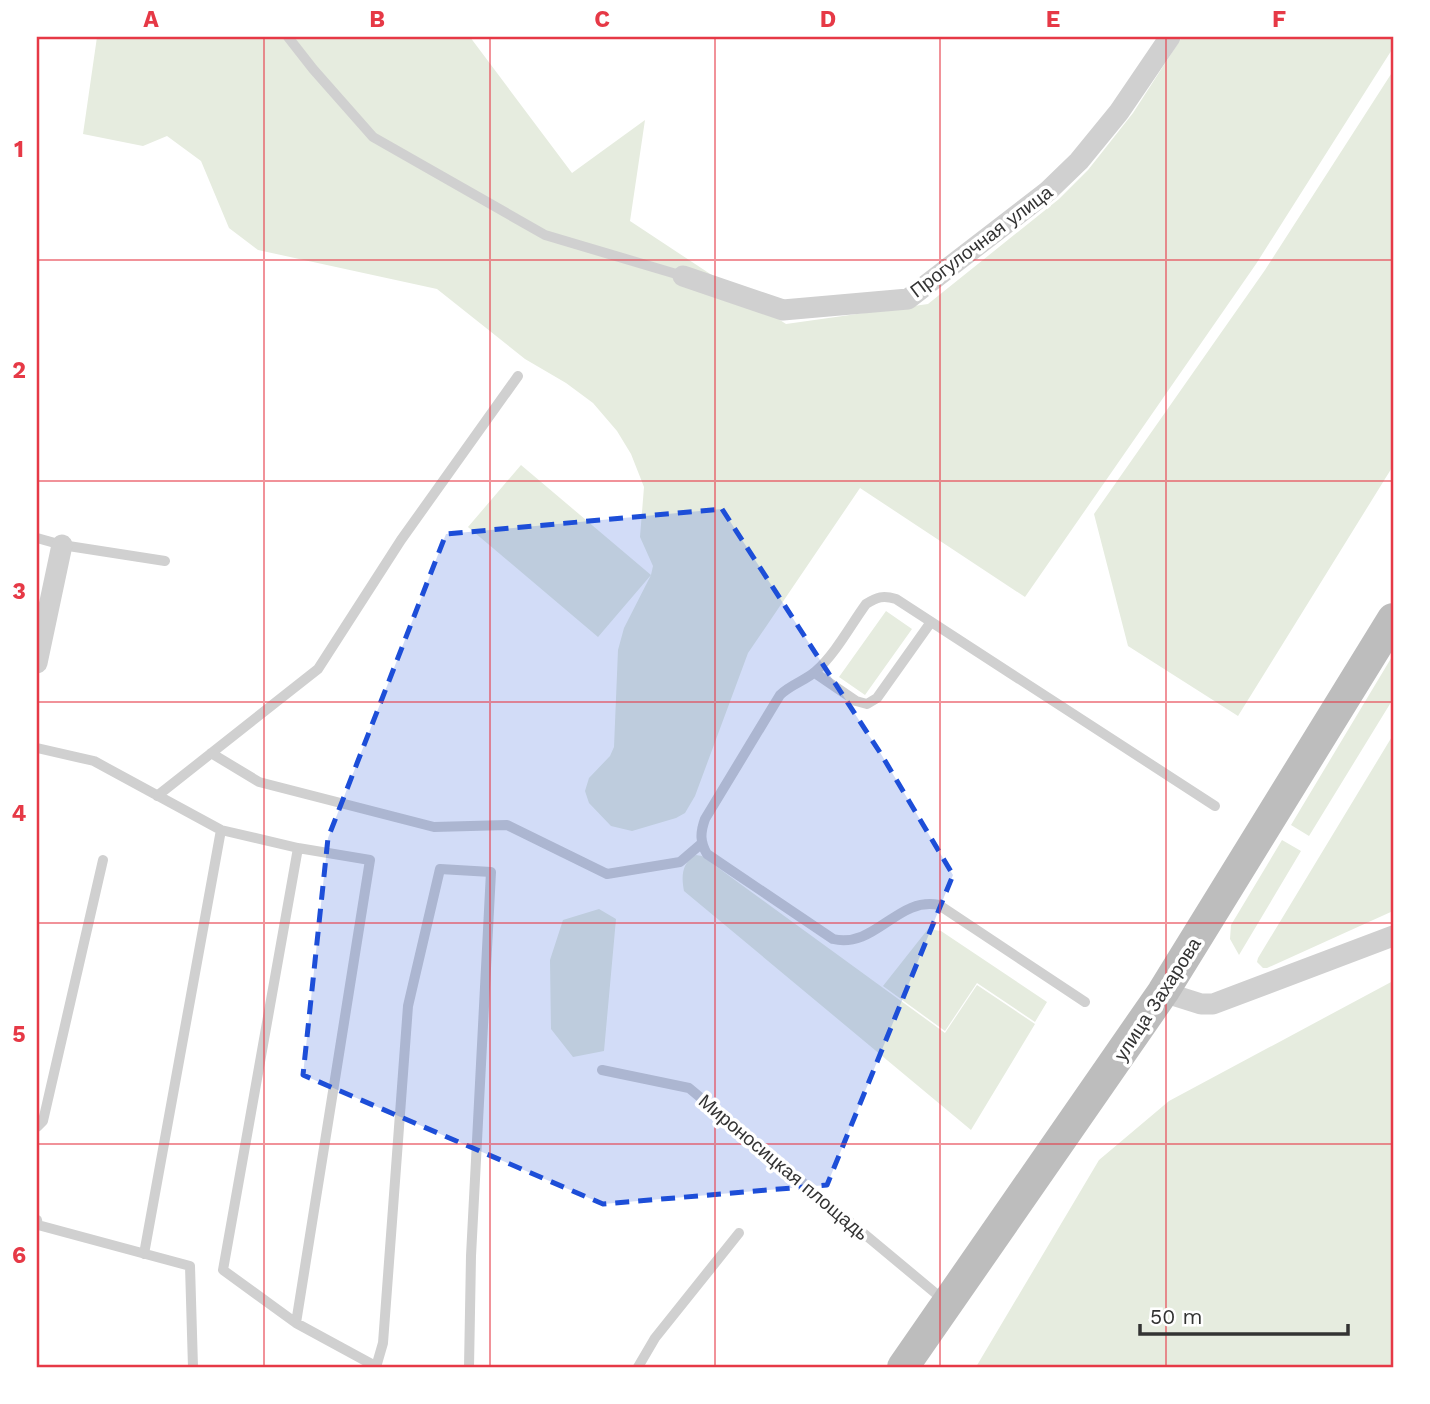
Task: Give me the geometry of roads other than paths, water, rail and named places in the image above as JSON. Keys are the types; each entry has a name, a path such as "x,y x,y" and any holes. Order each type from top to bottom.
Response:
{"main road":[{"name":"улица Захарова","path":"903,1367 1163,992 1393,619"}],"street":[{"name":"Прогулочная улица","path":"683,276 783,310 908,299 1048,191 1079,161 1119,113 1170,37"},
{"path":"37,663 62,545"},
{"path":"1163,992 1201,1004 1213,1004 1393,936"}],"lane":[{"path":"289,37 313,69 373,137 545,235 683,276"},
{"path":"157,796 318,669 401,540 518,376"},
{"path":"37,538 62,545 165,561"},
{"path":"1085,1002 939,905 928,902 918,905 863,937 844,941 833,939 715,862 701,845 701,831 705,819 780,695 789,686 815,673 866,604 885,596 896,599 1215,806"},
{"path":"815,673 856,701 867,704 877,698 931,622"},
{"path":"37,748 94,761 221,830 298,848 370,860 296,1323"},
{"path":"211,753 259,782 434,827 507,825 607,874 680,862 701,845"},
{"path":"144,1254 221,830"},
{"path":"298,848 223,1270 296,1323 376,1367 383,1343 408,1006 440,869 491,873 471,1256 469,1367"},
{"path":"37,1127 43,1121 103,860"},
{"name":"Мироносицкая площадь","path":"602,1070 689,1088 948,1304"},
{"path":"37,1220 38,1225 190,1266 193,1367"},
{"path":"638,1367 655,1338 739,1233"}]}
